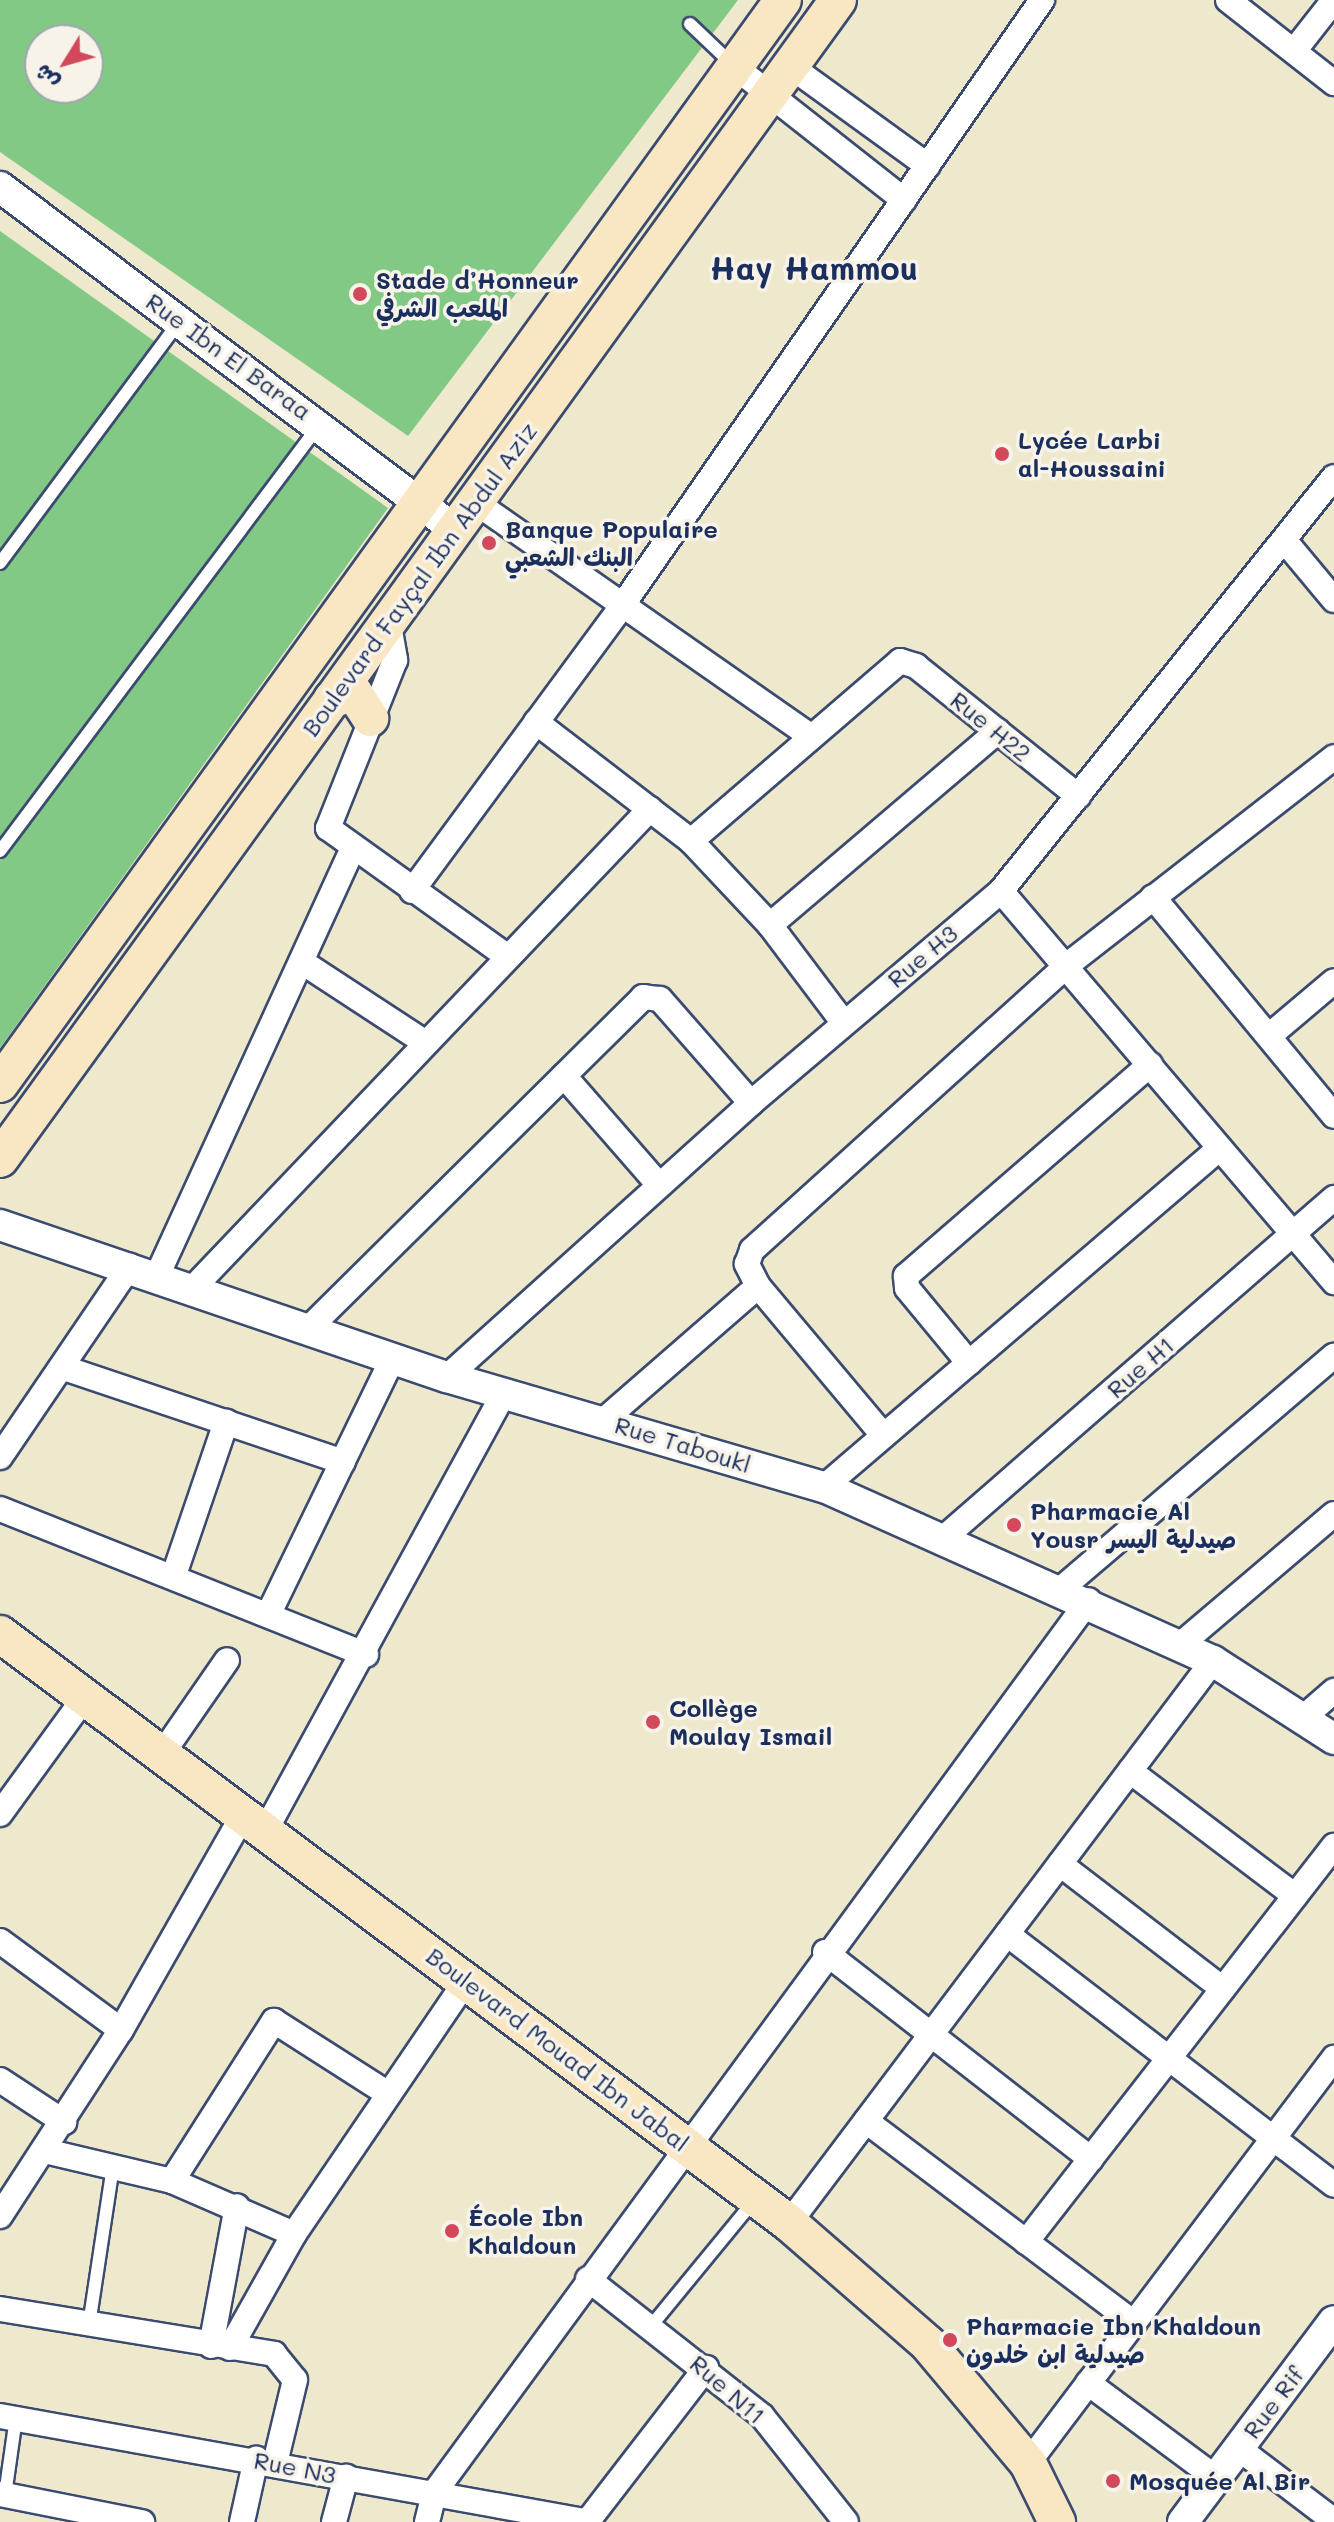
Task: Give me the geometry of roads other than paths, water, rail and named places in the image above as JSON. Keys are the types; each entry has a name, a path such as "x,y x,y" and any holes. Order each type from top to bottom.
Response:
{"main road":[{"name":"Boulevard Fayçal Ibn Abdul Aziz","path":"0,1084 783,0"},
{"name":"Boulevard Fayçal Ibn Abdul Aziz","path":"0,1159 838,0"},
{"path":"332,699 354,693 370,718"},
{"name":"Boulevard Mouad Ibn Jabal","path":"0,1634 789,2223 928,2344 1028,2463 1057,2522"}],"street":[{"path":"412,891 624,603 1042,0"},
{"path":"1228,0 1334,83"},
{"path":"1294,51 1334,0"},
{"path":"790,66 928,166"},
{"path":"735,67 767,98 904,200"},
{"name":"Rue Ibn El Baraa","path":"0,187 422,500 464,516"},
{"name":"Rue H3","path":"447,1377 843,1022 1001,891 1334,477"},
{"path":"464,516 624,603 809,735 691,841"},
{"path":"1284,540 1330,588"},
{"path":"389,625 395,660 327,816 333,838 508,957"},
{"name":"Rue H22","path":"809,735 900,661 998,731 1078,796"},
{"path":"536,722 691,841 770,925 843,1022"},
{"path":"770,925 998,731"},
{"path":"1334,737 1334,749"},
{"path":"883,1435 758,1286 747,1264 752,1250 1066,966 1334,757"},
{"path":"193,1288 650,809"},
{"path":"0,1457 144,1271 302,962 352,851"},
{"path":"1001,891 1334,1282"},
{"path":"1153,897 1334,1116"},
{"path":"302,962 426,1043"},
{"path":"1269,1036 1334,981"},
{"path":"308,1329 564,1076 635,1001 652,994 751,1103"},
{"path":"969,1363 907,1288 906,1276 1150,1065"},
{"path":"564,1076 659,1185"},
{"path":"824,1487 1220,1148"},
{"name":"Rue H1","path":"946,1536 1334,1198"},
{"name":"Rue Taboukl","path":"0,1225 144,1271 447,1377 604,1420 824,1487 946,1536 1076,1594 1213,1661 1334,1739"},
{"path":"604,1420 758,1286"},
{"path":"427,2522 434,2493 825,1952 1076,1594 1334,1356"},
{"path":"270,1611 393,1358"},
{"path":"67,1369 343,1462"},
{"path":"0,2216 366,1655 504,1393"},
{"path":"174,1575 226,1422"},
{"path":"0,1509 270,1611 366,1655"},
{"path":"1180,1645 1334,1514"},
{"path":"162,1754 227,1660"},
{"path":"789,2223 1213,1661"},
{"path":"1304,1717 1334,1691"},
{"path":"0,1814 85,1697"},
{"path":"1130,1771 1295,1896"},
{"path":"1026,2242 1334,1846"},
{"path":"1060,1864 1223,1989"},
{"path":"1007,1934 1334,2185"},
{"path":"0,1941 121,2030"},
{"path":"825,1952 1091,2159"},
{"path":"221,2347 466,1981"},
{"path":"172,2181 274,2021 388,2094"},
{"path":"1028,2463 1334,2058"},
{"path":"0,2080 64,2122"},
{"path":"866,2121 1134,2323"},
{"path":"45,2151 172,2181 237,2206 294,2234"},
{"path":"221,2347 237,2206"},
{"name":"Rue N11","path":"588,2279 706,2368 762,2416 846,2522"},
{"path":"0,2309 88,2328 274,2354 295,2380 242,2522"},
{"name":"Rue Rif","path":"1183,2522 1334,2321"},
{"path":"588,2522 706,2368"},
{"path":"1088,2383 1216,2478"},
{"name":"Rue N3","path":"8,2417 265,2461 588,2522"},
{"path":"1238,2448 1334,2521"},
{"path":"334,2522 346,2477"},
{"path":"2,2495 142,2522"}],"lane":[{"path":"690,24 735,67"},
{"path":"0,563 180,321"},
{"path":"0,851 321,423"},
{"path":"88,2328 113,2166"},
{"path":"651,2326 756,2197"},
{"path":"2,2495 8,2417"}],"place":[{"name":"Stade d’Honneur الملعب الشرفي","path":"360,294"},
{"name":"Lycée Larbi al-Houssaini","path":"1002,454"},
{"name":"Banque Populaire البنك الشعبي","path":"489,543"},
{"name":"Pharmacie Al Yousr صيدلية اليسر","path":"1014,1525"},
{"name":"Collège Moulay Ismail","path":"653,1722"},
{"name":"École Ibn Khaldoun","path":"452,2231"},
{"name":"Pharmacie Ibn Khaldoun صيدلية ابن خلدون","path":"950,2340"},
{"name":"Mosquée Al Bir","path":"1113,2481"}],"district":[{"name":"Hay Hammou","path":"814,267"}]}
